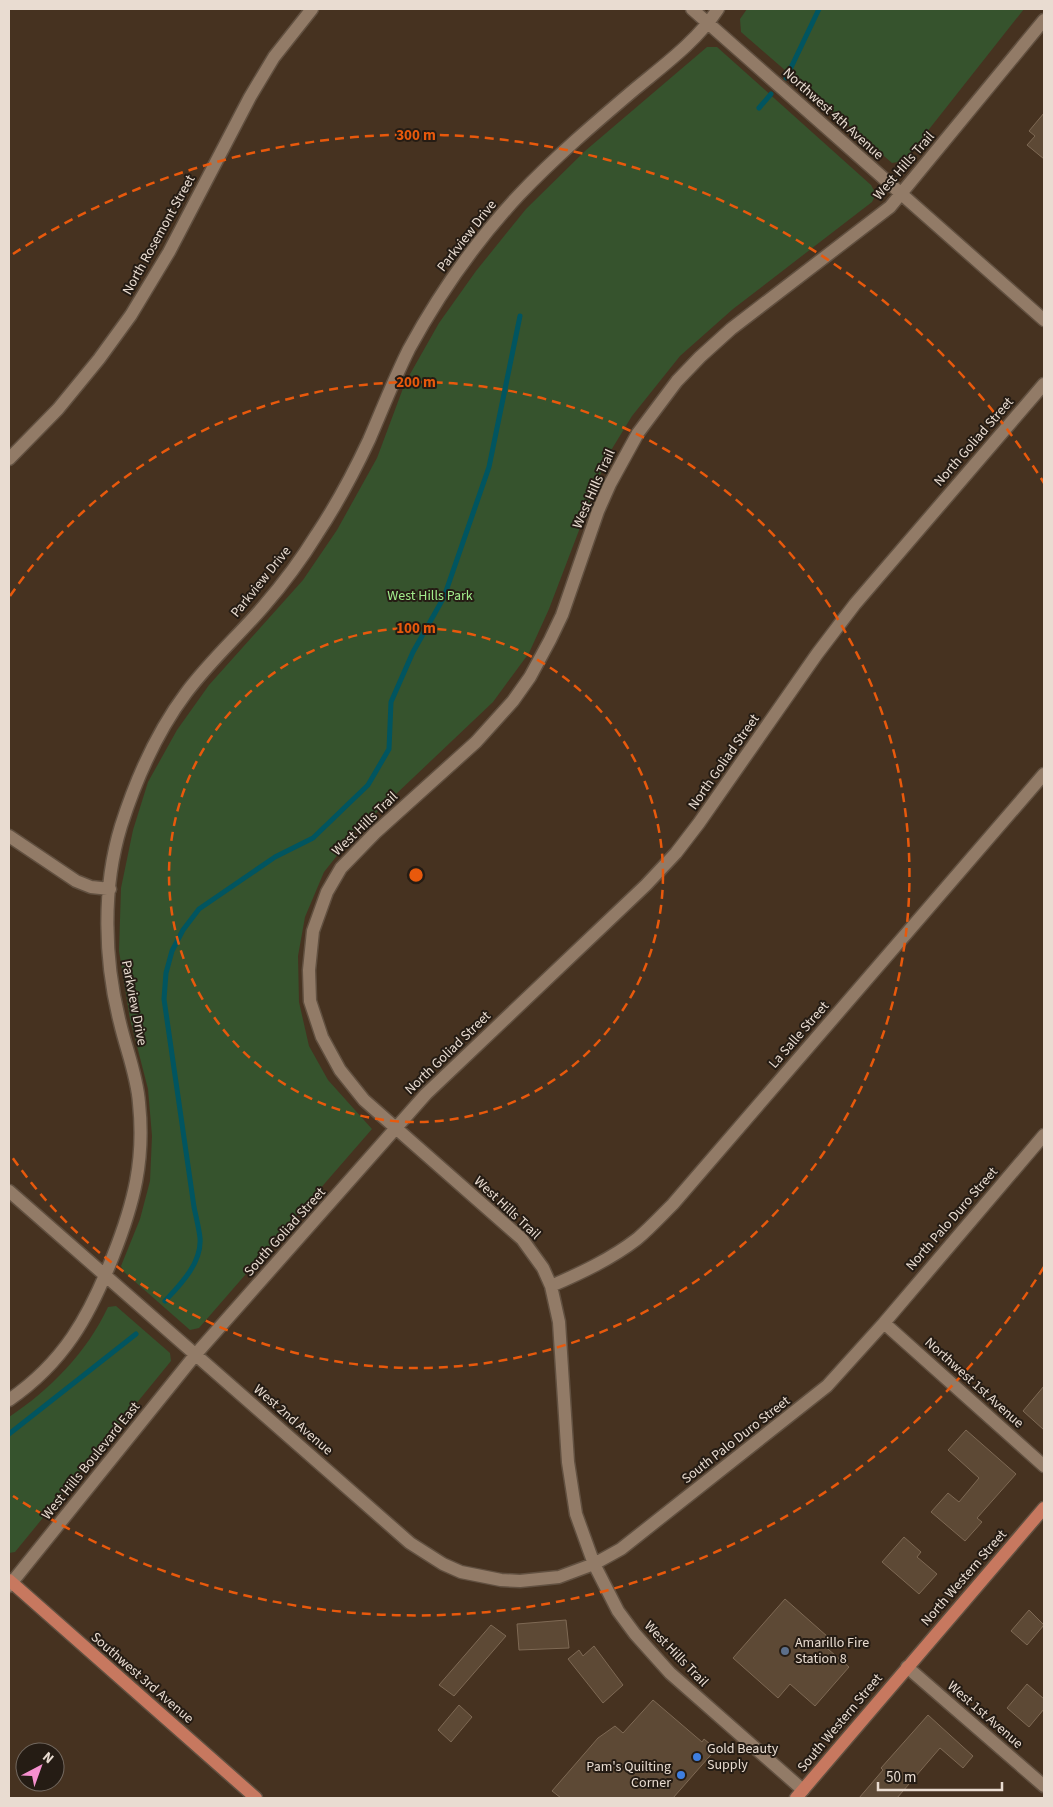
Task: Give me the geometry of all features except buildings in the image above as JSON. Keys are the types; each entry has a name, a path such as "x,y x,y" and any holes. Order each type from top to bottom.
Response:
{"main road":[{"name":"North Western Street","path":"907,1667 1044,1508"},
{"name":"Southwest 3rd Avenue","path":"10,1583 256,1798"},
{"name":"South Western Street","path":"800,1794 907,1667"}],"street":[{"name":"North Rosemont Street","path":"9,459 58,409 99,359 131,315 168,252 250,97 274,57 312,9"},
{"name":"Northwest 4th Avenue","path":"692,9 1044,320"},
{"name":"Parkview Drive","path":"9,1400 30,1384 62,1353 82,1324 106,1276 132,1203 138,1179 141,1154 139,1100 134,1074 119,1021 111,974 108,920 110,889 120,832 138,777 161,732 196,680 281,585 318,533 360,459 405,358 438,300 464,263 519,195 554,161 682,50 708,23 718,9"},
{"name":"West Hills Trail","path":"800,1794 653,1656 618,1611 594,1564 576,1514 571,1486 559,1322 552,1286 543,1268 522,1239 364,1100 340,1070 322,1037 310,1001 308,970 313,931 327,892 342,868 375,833 476,742 513,701 542,656 562,615 598,511 610,484 638,433 677,381 731,329 883,213 902,195 1044,20"},
{"name":"North Goliad Street","path":"396,1128 433,1087 646,885 676,853 817,654 855,604 1044,384"},
{"name":"La Salle Street","path":"552,1286 598,1264 637,1239 673,1204 1044,774"},
{"path":"9,836 76,881 91,887 110,889"},
{"name":"South Goliad Street","path":"196,1354 396,1128"},
{"name":"North Palo Duro Street","path":"884,1323 1044,1135"},
{"name":"West 2nd Avenue","path":"9,1191 410,1543 443,1564 461,1572 501,1580 520,1581 559,1577 594,1564"},
{"name":"Northwest 1st Avenue","path":"884,1323 1044,1466"},
{"name":"South Palo Duro Street","path":"594,1564 621,1549 641,1534 813,1398 845,1368 884,1323"},
{"name":"West Hills Boulevard East","path":"10,1583 196,1354"},
{"name":"West 1st Avenue","path":"907,1667 1044,1786"}],"green space":[{"path":"747,9 1024,9 904,161 892,163 741,32 740,19"},
{"name":"West Hills Park","path":"707,47 717,47 871,185 876,194 872,202 733,309 680,356 632,416 607,457 549,609 529,653 493,702 355,833 324,872 305,917 298,956 299,1002 309,1046 328,1080 372,1129 199,1328 190,1330 124,1272 121,1266 140,1219 150,1181 152,1136 148,1089 130,1019 119,951 121,888 133,830 148,782 177,730 209,685 303,580 337,530 377,458 405,383 439,323 476,271 526,209 585,151"},
{"path":"116,1306 170,1353 171,1361 15,1552 9,1553 9,1417 39,1395 66,1369 89,1339 108,1307"}],"waterway":[{"path":"786,78 819,9"},
{"path":"759,108 771,94"},
{"path":"165,1301 189,1273 200,1247 164,999 166,973 172,951 183,930 199,909 275,857 313,838 368,785 389,749 391,702 413,652 444,597 489,467 520,316"},
{"path":"9,1434 136,1334"}],"place":[{"name":"Amarillo Fire Station 8","path":"785,1651"},
{"name":"Gold Beauty Supply","path":"697,1757"},
{"name":"Pam's Quilting Corner","path":"681,1775"}]}
